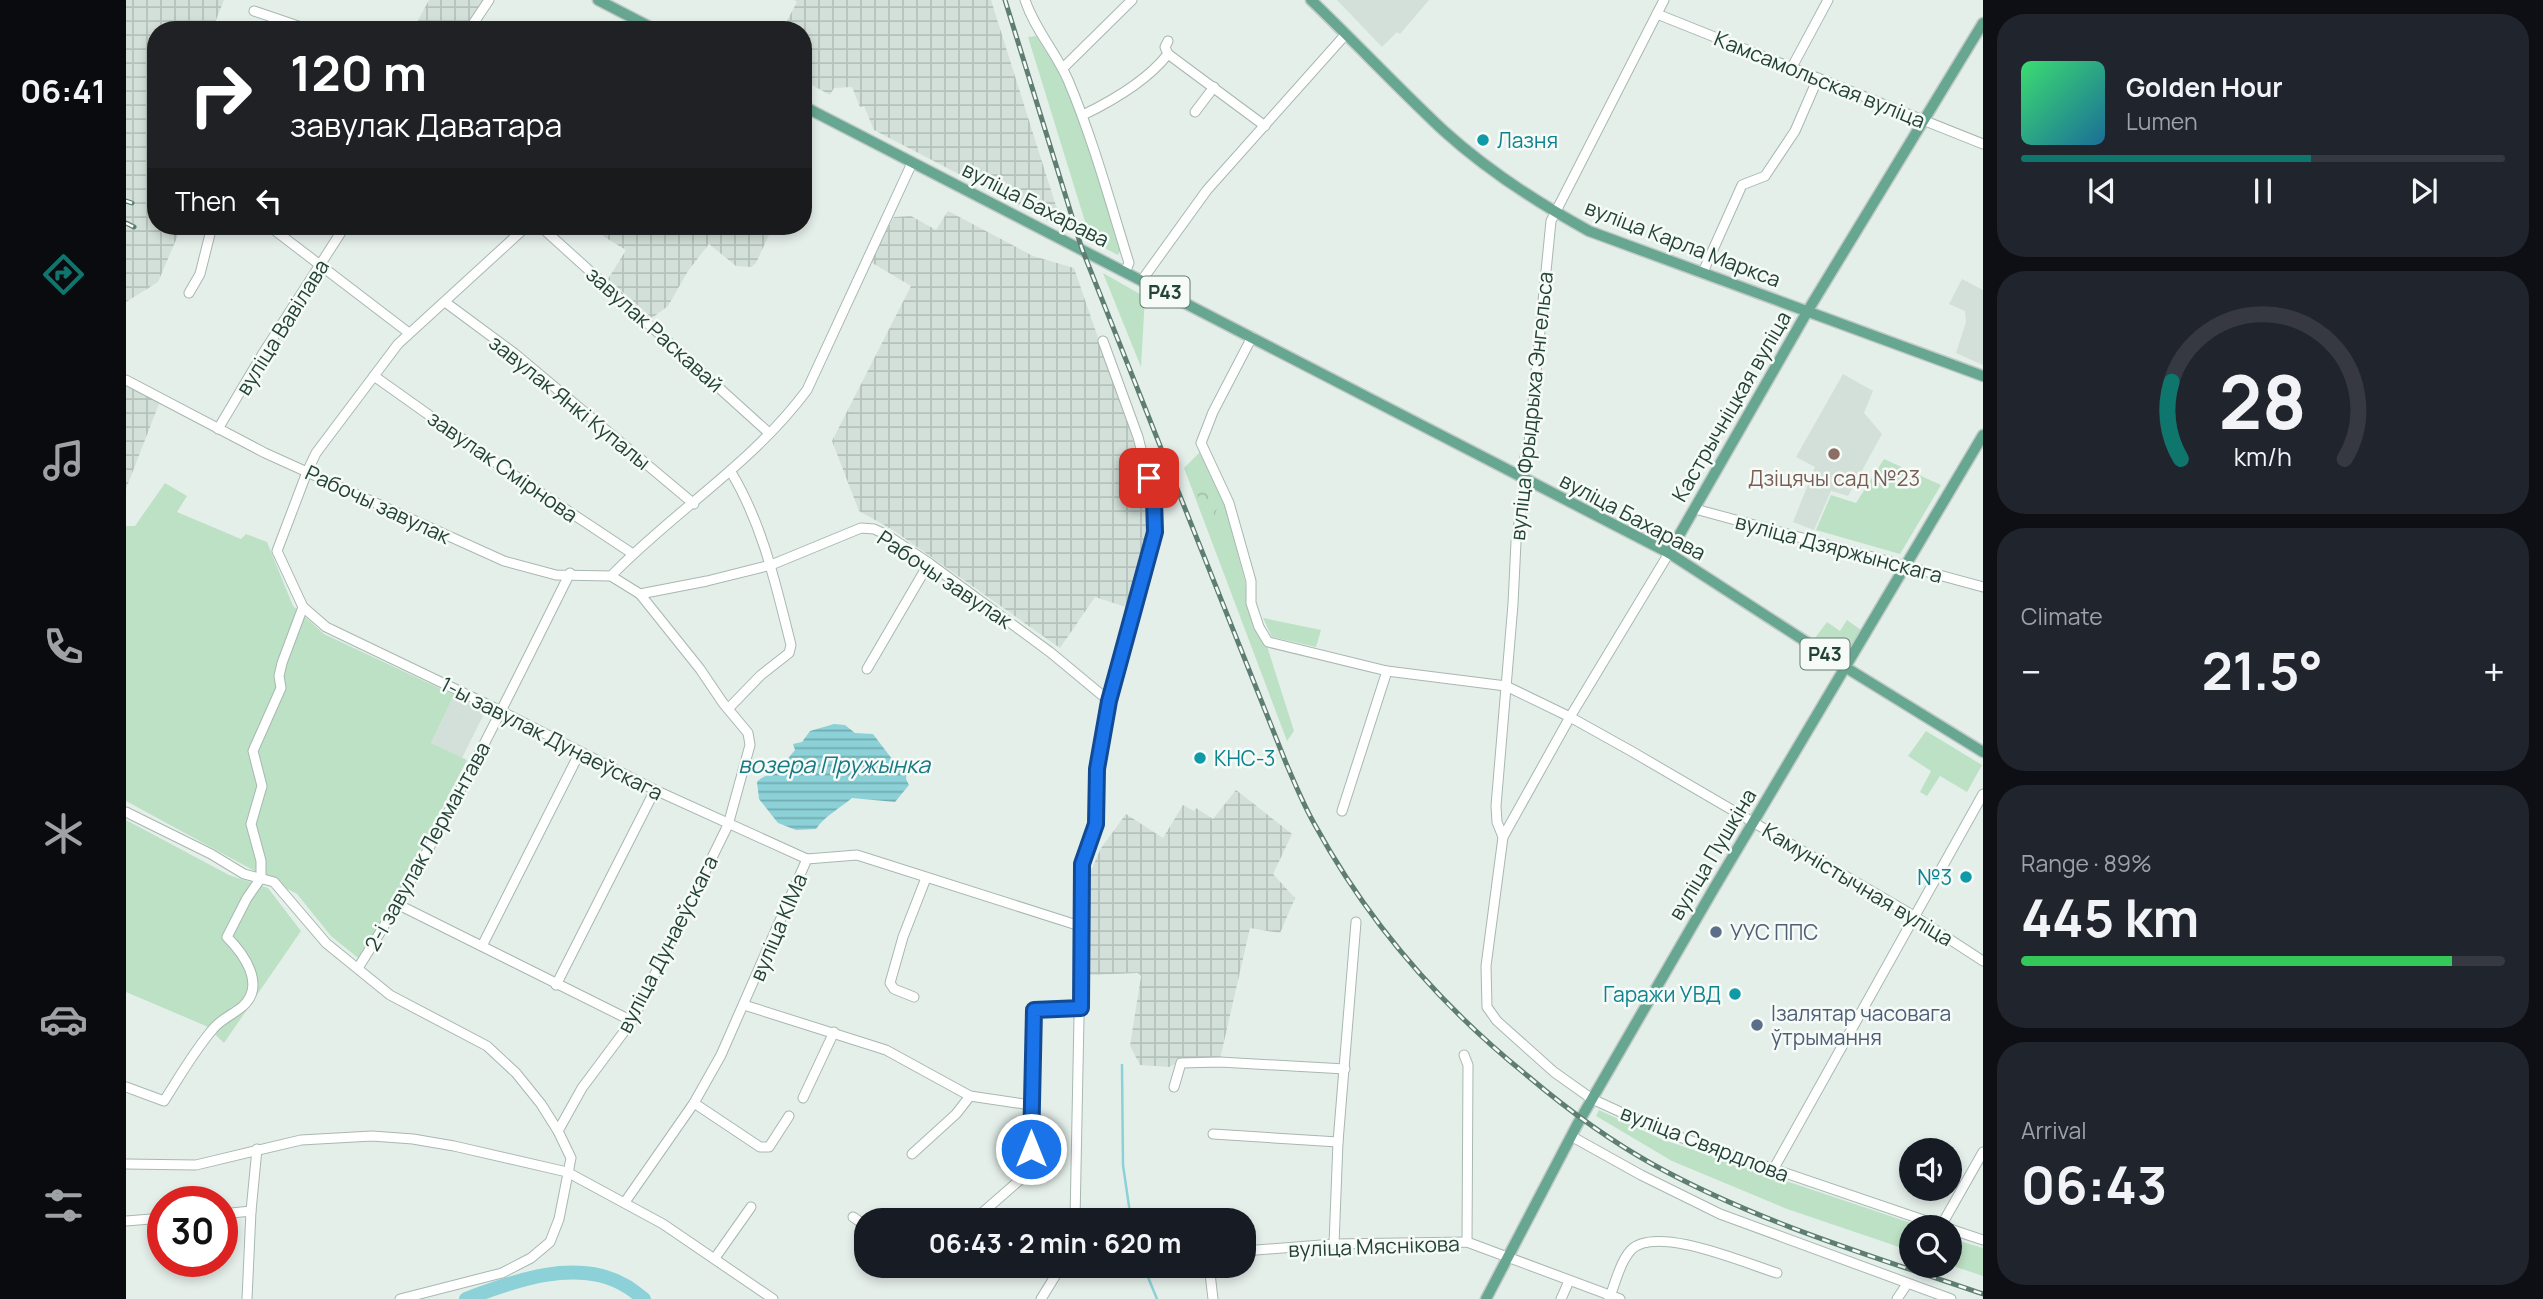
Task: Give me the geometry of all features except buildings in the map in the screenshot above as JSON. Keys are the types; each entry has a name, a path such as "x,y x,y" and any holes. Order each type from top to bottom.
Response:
{"main road":[{"path":"598,0 639,21"},
{"name":"вуліца Карла Маркса","path":"1311,0 1445,132 1488,166 1555,212 1589,231 1983,376"},
{"name":"Кастрычніцкая вуліца","path":"1670,553 1807,312 1983,23"},
{"name":"вуліца Бахарава","path":"812,111 1670,553 1845,667 1983,752"},
{"name":"вуліца Пушкіна","path":"1486,1299 1592,1099 1983,435"}],"street":[{"path":"475,21 489,0"},
{"path":"1025,0 1038,31 1063,68 1083,115 1129,263 1125,272"},
{"path":"1063,68 1132,0"},
{"name":"вуліца Фрыдрыха Энгельса","path":"1503,837 1497,822 1496,806 1516,542 1525,480 1523,465 1529,442 1551,221 1664,0"},
{"path":"1792,67 1828,0"},
{"path":"254,11 283,21"},
{"name":"Камсамольская вуліца","path":"1657,14 1983,144"},
{"path":"1142,281 1208,190 1346,34"},
{"path":"1168,41 1165,47 1168,54 1265,126"},
{"path":"1083,115 1156,70 1168,54"},
{"path":"1703,272 1742,184 1765,176 1795,131 1818,78"},
{"path":"1195,112 1214,87"},
{"path":"611,576 730,472 789,414 807,390 912,163"},
{"path":"189,293 200,274 210,235"},
{"path":"282,235 409,333"},
{"name":"вуліца Вавілава","path":"218,429 339,235"},
{"path":"126,1087 164,1101 194,1052 216,1026 245,1005 254,990 253,977 243,956 227,937 247,898 261,878 261,861 251,824 262,786 253,751 281,688 279,676 282,663 303,607 278,551 307,472 316,453 398,344 517,235"},
{"name":"завулак Раскавай","path":"550,235 769,433"},
{"name":"завулак Янкі Купалы","path":"445,302 514,353 694,504"},
{"name":"Камуністычная вуліца","path":"1252,337 1213,412 1202,443 1229,503 1251,581 1251,603 1259,627 1268,642 1387,671 1506,686 1570,717 1754,822 1914,916 1983,961"},
{"path":"1076,1208 1082,864 1096,824 1097,769 1109,701 1155,532 1154,499 1138,437 1103,341"},
{"name":"завулак Смірнова","path":"374,376 502,467 633,554"},
{"name":"Рабочы завулак","path":"126,380 307,472 504,561 555,575 570,573 611,576 640,594 748,733 750,746 727,825"},
{"path":"728,709 761,675 789,653 791,645 771,565 746,497 730,472"},
{"name":"вуліца Дзяржынскага","path":"1695,509 1983,587"},
{"name":"Рабочы завулак","path":"640,594 771,565 861,528 874,529 929,563 1050,652 1109,701"},
{"name":"Кастрычніцкая вуліца","path":"1491,1015 1485,1000 1486,966 1503,837 1570,717 1670,553"},
{"path":"867,669 929,563"},
{"name":"2-і завулак Лермантава","path":"359,968 399,905 570,573"},
{"name":"1-ы завулак Дунаеўскага","path":"303,607 326,627 501,711 727,825 807,859"},
{"path":"1342,811 1387,671"},
{"path":"482,946 580,752"},
{"path":"556,985 655,790"},
{"path":"1773,1170 1983,794"},
{"path":"126,813 211,854 244,874 274,882 326,943 390,996 487,1046 516,1073 558,1131 571,1158 559,1219 550,1242 531,1258 502,1273 400,1299"},
{"name":"вуліца Дунаеўскага","path":"558,1131 582,1088 632,1021 727,825"},
{"name":"вуліца КІМа","path":"625,1202 694,1103 721,1055 807,859 857,855 1080,926"},
{"path":"914,997 894,989 890,983 903,937 926,878"},
{"path":"399,905 632,1021"},
{"path":"1334,1244 1338,1142 1356,922"},
{"path":"744,1005 886,1050 970,1096 1031,1105"},
{"path":"988,1208 1030,1171 1034,1010 1081,1008"},
{"name":"вуліца Свярдлова","path":"1491,1015 1554,1072 1592,1099 1662,1131 1909,1215"},
{"path":"803,1098 834,1032"},
{"path":"1464,1055 1468,1065 1466,1242"},
{"path":"1174,1087 1181,1063 1220,1062 1345,1069"},
{"path":"912,1154 956,1114 970,1096"},
{"path":"694,1103 760,1147 769,1147 789,1116"},
{"path":"1213,1133 1338,1142"},
{"path":"126,1164 196,1165 300,1140 372,1136 454,1146 567,1172 663,1224 773,1299"},
{"path":"1571,1136 1720,1214 1951,1299"},
{"path":"247,1299 257,1149"},
{"path":"1951,1215 1983,1152"},
{"path":"715,1258 751,1206"},
{"path":"238,1212 251,1211"},
{"path":"126,1221 147,1219"},
{"name":"вуліца Свярдлова","path":"1962,1233 1983,1240"},
{"path":"1610,1297 1630,1250 1640,1244 1667,1241 1687,1244 1777,1273"},
{"name":"вуліца Мяснікова","path":"1256,1250 1334,1244 1466,1242 1620,1299"},
{"path":"1041,1299 1054,1278"},
{"path":"1211,1278 1213,1299"},
{"path":"1561,1299 1569,1280"},
{"path":"1897,1299 1908,1284"}],"shaded area":[{"path":"126,0 224,0 216,21 147,21 147,235 178,235 158,282 126,302"},
{"path":"429,0 483,0 470,21 418,21"},
{"path":"794,0 991,0 1061,222 1055,224 874,130 852,87 834,88 830,95 812,85 812,21 787,21 797,2"},
{"path":"1337,0 1429,0 1400,34 1397,32 1382,47"},
{"path":"948,211 1033,256 1074,268 1135,445 1148,505 1147,541 1132,609 1095,597 1060,648 893,530 859,511 832,441 911,286 869,261 894,217 911,216 936,230"},
{"path":"769,235 756,263 751,267 736,266 709,244 688,271 668,306 652,318 608,279 626,250 603,236"},
{"path":"1962,279 1983,290 1983,365 1956,353 1966,322 1965,311 1949,304"},
{"name":"Дзіцячы сад №23","path":"1843,374 1873,391 1864,413 1882,434 1848,496 1831,491 1814,530 1793,522 1815,467 1796,457"},
{"path":"126,384 160,401 126,489"},
{"path":"454,695 486,710 462,758 431,743"},
{"path":"1236,790 1292,834 1273,874 1295,898 1280,933 1250,928 1220,1059 1183,1060 1169,1067 1140,1065 1130,1046 1141,976 1138,973 1088,975 1085,947 1088,877 1101,848 1126,814 1163,838 1183,805 1194,811 1196,808 1213,819"}],"green space":[{"path":"1036,36 1059,71 1077,115 1121,250 1118,255 1091,241 1028,37"},
{"path":"1103,273 1145,297 1141,367"},
{"path":"1200,452 1225,506 1248,601 1256,627 1267,646 1294,731 1287,741 1184,468"},
{"path":"1884,459 1941,485 1900,554 1816,530 1831,495 1856,503"},
{"path":"1205,469 1220,500 1214,517 1205,517 1191,478"},
{"path":"165,483 187,496 177,512 241,539 246,534 267,542 293,606 324,634 454,695 431,743 467,760 393,903 358,958 331,936 297,894 126,801 126,526 135,526"},
{"path":"1263,618 1321,630 1316,647 1272,637"},
{"path":"1847,620 1861,630 1849,649 1835,650 1815,638 1827,622 1840,631"},
{"path":"1926,731 1982,765 1967,792 1940,776 1927,796 1920,792 1931,771 1908,756"},
{"path":"126,820 229,875 268,888 301,931 224,1043 206,1026 126,992"},
{"path":"1599,1110 1661,1139 1899,1219 1899,1247 1787,1209 1672,1161 1596,1116"},
{"path":"1962,1242 1983,1248 1983,1276 1962,1269"}],"water":[{"name":"возера Пружынка","path":"834,724 845,725 855,733 873,734 895,763 907,769 906,779 909,785 895,802 852,798 816,829 796,830 778,823 759,799 757,782 780,768 795,750 793,744 802,742 810,731"}],"waterway":[{"path":"1122,1065 1123,1165 1129,1208"},
{"path":"466,1299 525,1279 567,1273 607,1277 628,1287 644,1299"},
{"path":"1148,1278 1157,1299"}],"railway":[{"path":"1005,0 1082,249 1286,763 1307,810 1336,861 1384,930 1437,993 1497,1050 1574,1113 1637,1155 1693,1185 1774,1221 1983,1294"},
{"path":"126,201 132,203"},
{"path":"126,223 134,227"}],"place":[{"name":"Лазня","path":"1483,140"},
{"name":"Дзіцячы сад №23","path":"1834,454"},
{"name":"КНС-3","path":"1200,758"},
{"name":"№3","path":"1966,877"},
{"name":"УУС ППС","path":"1716,932"},
{"name":"Гаражи УВД","path":"1735,994"},
{"name":"Ізалятар часовага ўтрымання","path":"1757,1025"}],"route":[{"path":"1031,1149 1034,1010 1081,1008 1082,864 1096,824 1097,769 1109,701 1155,532 1154,499 1149,478"}]}
